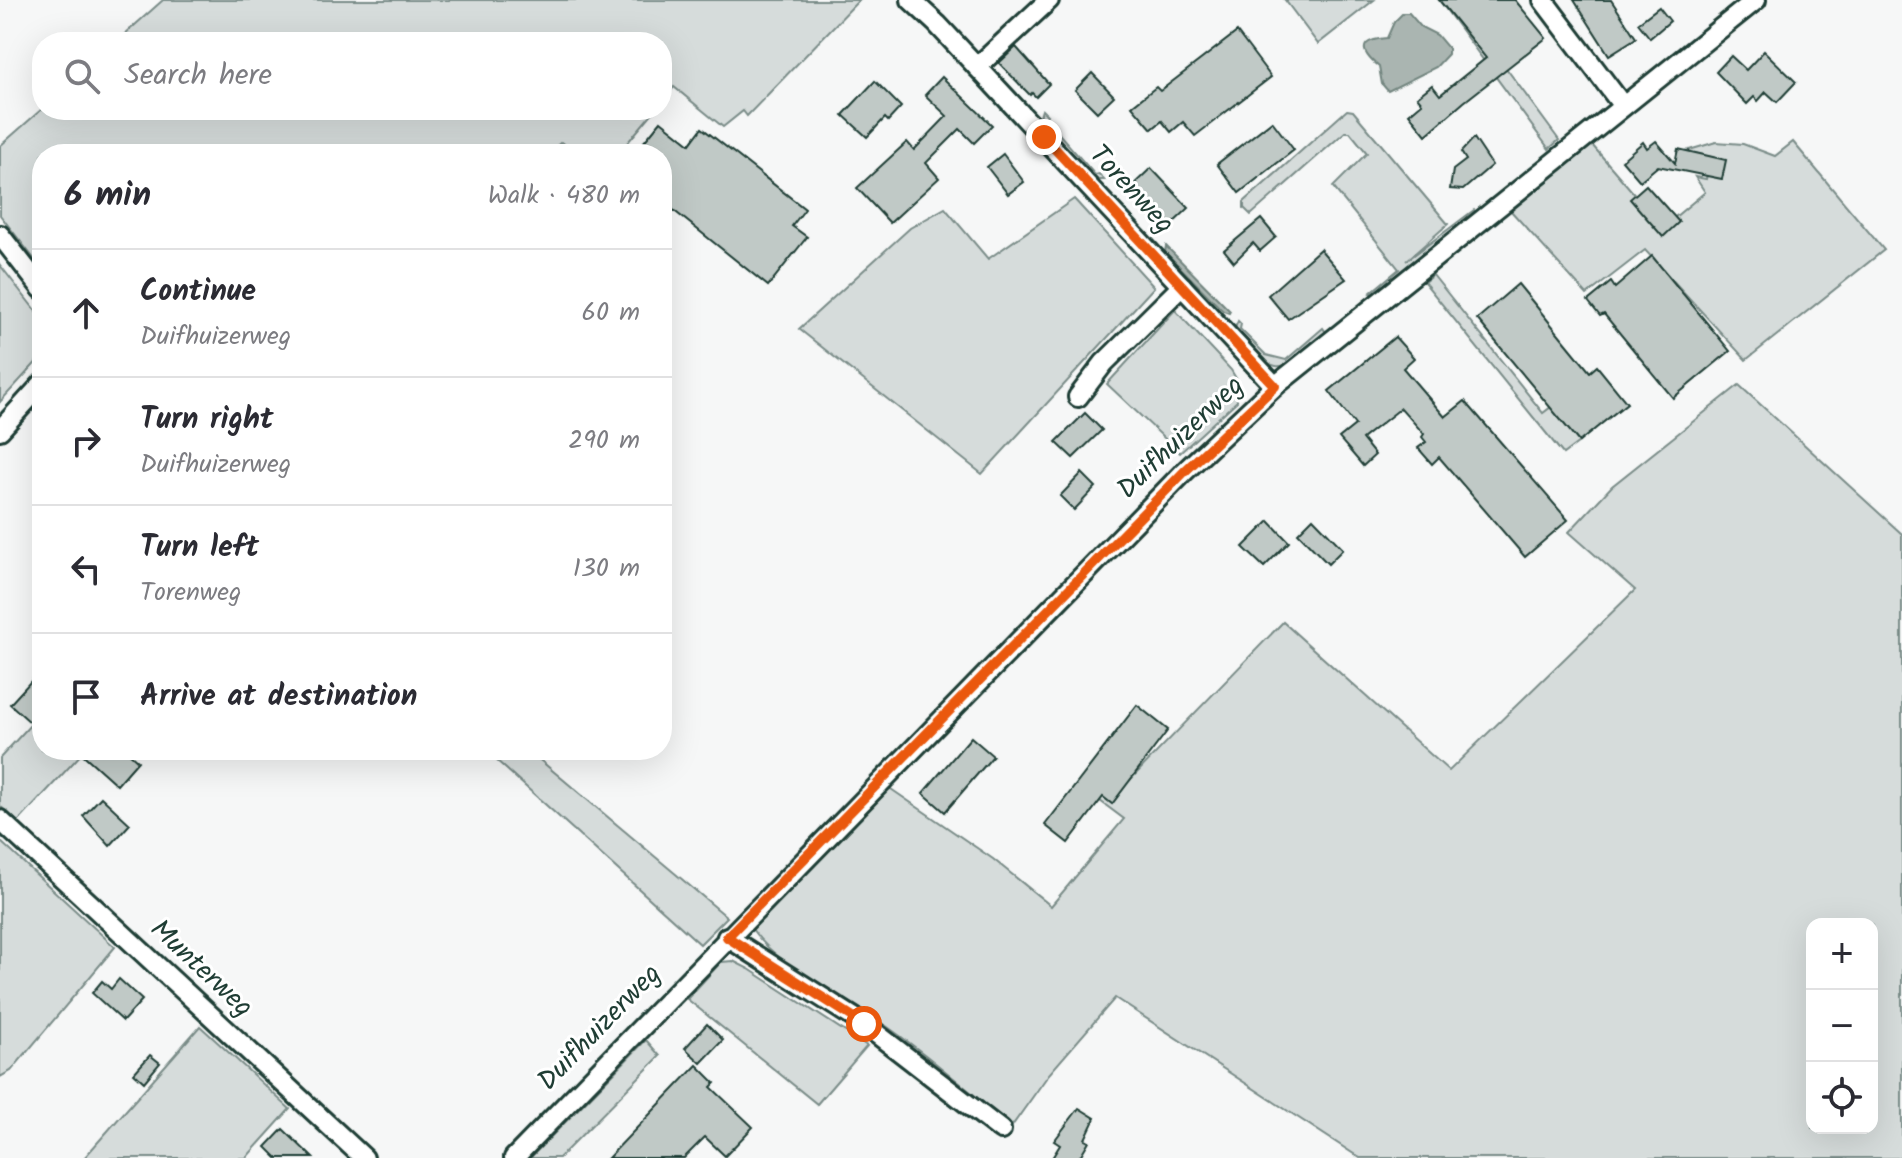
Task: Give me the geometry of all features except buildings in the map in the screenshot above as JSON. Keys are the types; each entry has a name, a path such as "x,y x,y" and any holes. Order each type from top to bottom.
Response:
{"street":[{"name":"Torenweg","path":"911,0 1275,386"},
{"path":"977,67 1049,0"},
{"path":"1543,0 1623,106"},
{"name":"Duifhuizerweg","path":"514,1158 1173,483 1275,386 1756,0"},
{"path":"0,235 32,276"},
{"path":"1078,397 1104,363 1182,286"},
{"path":"0,430 32,395"},
{"name":"Munterweg","path":"0,820 364,1158"},
{"path":"727,937 864,1024 1001,1130"}],"shaded area":[{"path":"163,0 859,0 747,116 743,111 723,127 674,87 672,90 672,32 127,32"},
{"path":"1285,0 1374,0 1318,44"},
{"path":"1439,0 1456,0 1559,140 1549,149"},
{"path":"1403,13 1409,13 1421,27 1437,35 1448,48 1448,54 1436,67 1388,91 1382,84 1379,67 1368,56 1365,47 1371,41 1387,38 1394,22"},
{"path":"1042,110 1047,115 1045,118 1095,175 1099,174 1104,180 1090,180 1038,123"},
{"path":"1347,110 1353,111 1448,224 1406,261 1474,210 1478,214 1376,296 1370,293 1399,269 1333,187 1367,153 1350,132 1345,132 1251,215 1244,208 1244,202"},
{"path":"32,118 647,120 626,144 32,144 32,256 0,215 0,146"},
{"path":"1716,142 1743,144 1775,156 1793,142 1884,250 1746,360 1645,250 1587,295 1511,211 1592,145 1663,227 1705,192 1695,177 1706,179 1711,157 1686,151"},
{"path":"1074,199 1154,287 982,474 799,329 910,228 945,208 988,259"},
{"path":"1166,246 1229,313 1223,311 1165,252"},
{"path":"0,265 32,306 32,367 0,402"},
{"path":"1433,275 1543,413 1551,407 1579,442 1563,454 1424,282"},
{"path":"1175,310 1237,380 1237,401 1180,453 1107,384"},
{"path":"1238,321 1240,329 1266,355 1286,360 1323,328 1328,335 1298,358 1279,366 1261,358 1234,330"},
{"path":"1739,385 1902,534 1902,1158 1360,1158 1115,998 1049,1074 1012,1126 894,1031 777,956 752,929 888,787 993,859 1051,906 1124,819 1088,792 1129,781 1283,622 1449,771 1635,590 1569,532 1612,486"},
{"path":"32,723 32,760 76,760 18,822 0,806 0,758"},
{"path":"496,760 540,760 727,917 700,944"},
{"path":"0,841 115,947 11,1071 0,1077"},
{"path":"733,961 867,1046 817,1104 687,999 721,962"},
{"path":"200,1026 290,1109 246,1158 84,1158"},
{"path":"646,1040 660,1056 559,1158 530,1158"}],"route":[{"path":"864,1024 727,937 1184,472 1275,386 1044,137"}]}
